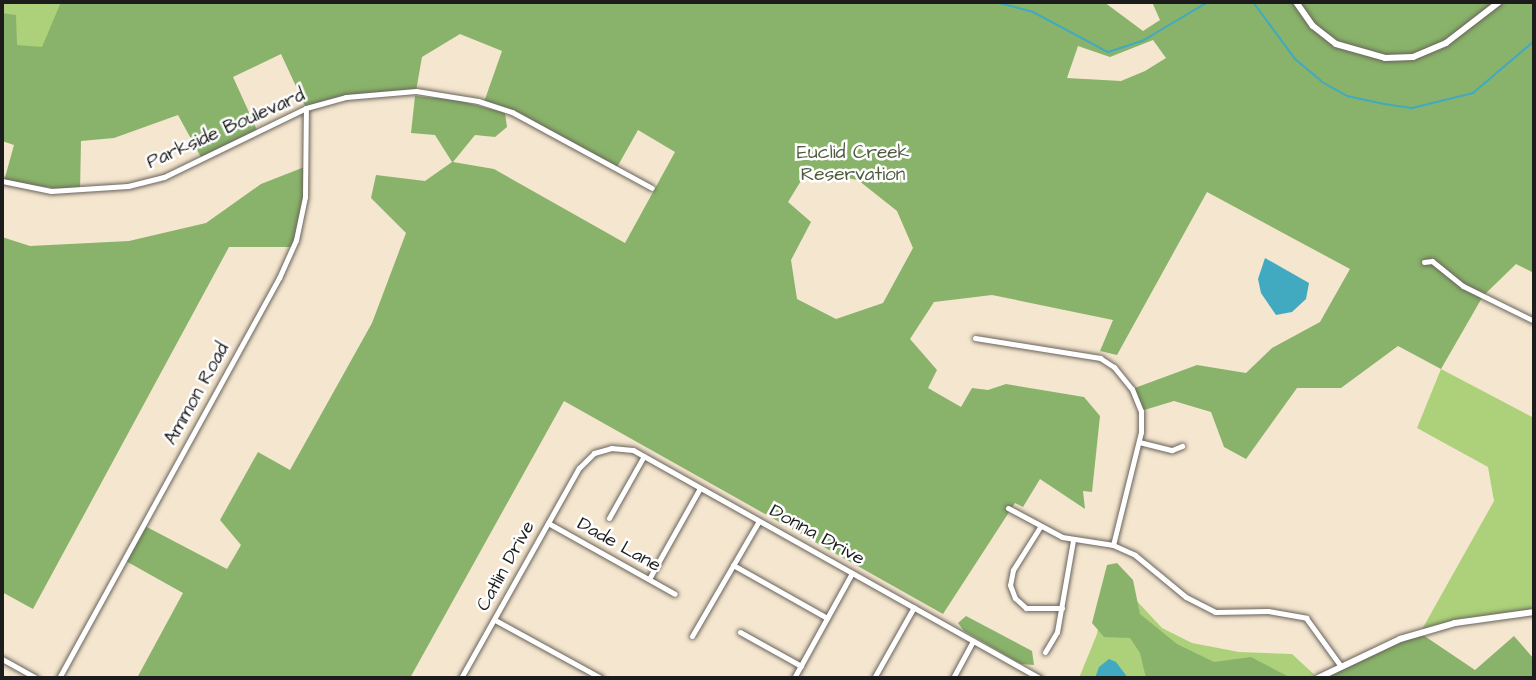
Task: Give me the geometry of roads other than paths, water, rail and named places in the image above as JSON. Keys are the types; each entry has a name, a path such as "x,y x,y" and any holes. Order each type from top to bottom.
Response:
{"street":[{"path":"1296,2 1313,26 1336,44 1385,58 1413,57 1438,47 1499,2"},
{"name":"Parkside Boulevard","path":"2,181 51,191 128,186 164,177 306,108 384,92 416,91 478,101 512,112 652,188"},
{"name":"Ammon Road","path":"59,678 284,268 305,197 306,108"},
{"path":"1424,262 1432,261 1443,273 1534,321"},
{"path":"975,338 1100,358 1114,367 1138,397 1139,442 1113,545"},
{"path":"1139,442 1172,450 1182,446"},
{"name":"Donna Drive","path":"579,468 594,453 611,448 633,450 914,607 1030,676 1040,678"},
{"path":"609,518 644,456"},
{"name":"Catlin Drive","path":"461,678 579,468"},
{"path":"649,579 700,488"},
{"path":"1008,508 1040,527 1073,540 1113,545 1135,555 1186,597 1215,612 1268,611 1306,618 1340,665"},
{"path":"692,636 759,521"},
{"name":"Dade Lane","path":"548,523 637,576 649,579 675,594"},
{"path":"1040,527 1013,570 1010,585 1015,598 1026,608 1062,608"},
{"path":"1045,652 1057,632 1073,540"},
{"path":"733,565 827,618"},
{"path":"794,678 852,573"},
{"path":"874,678 914,607"},
{"path":"1318,678 1340,665 1400,639 1455,623 1534,612"},
{"path":"495,620 601,678"},
{"path":"740,632 801,666"},
{"path":"953,678 973,641"},
{"path":"2,659 36,678"}],"water":[{"path":"1265,258 1309,283 1306,299 1292,312 1276,315 1261,293 1258,279"},
{"path":"1109,659 1116,662 1128,678 1095,678 1099,667"}],"waterway":[{"path":"902,2 953,2"},
{"path":"996,2 1033,12 1108,52 1144,40 1208,2"},
{"path":"1253,2 1295,59 1322,82 1347,96 1412,108 1473,93 1534,41"}],"park label":[{"name":"Euclid Creek Reservation","path":"853,164"}]}
